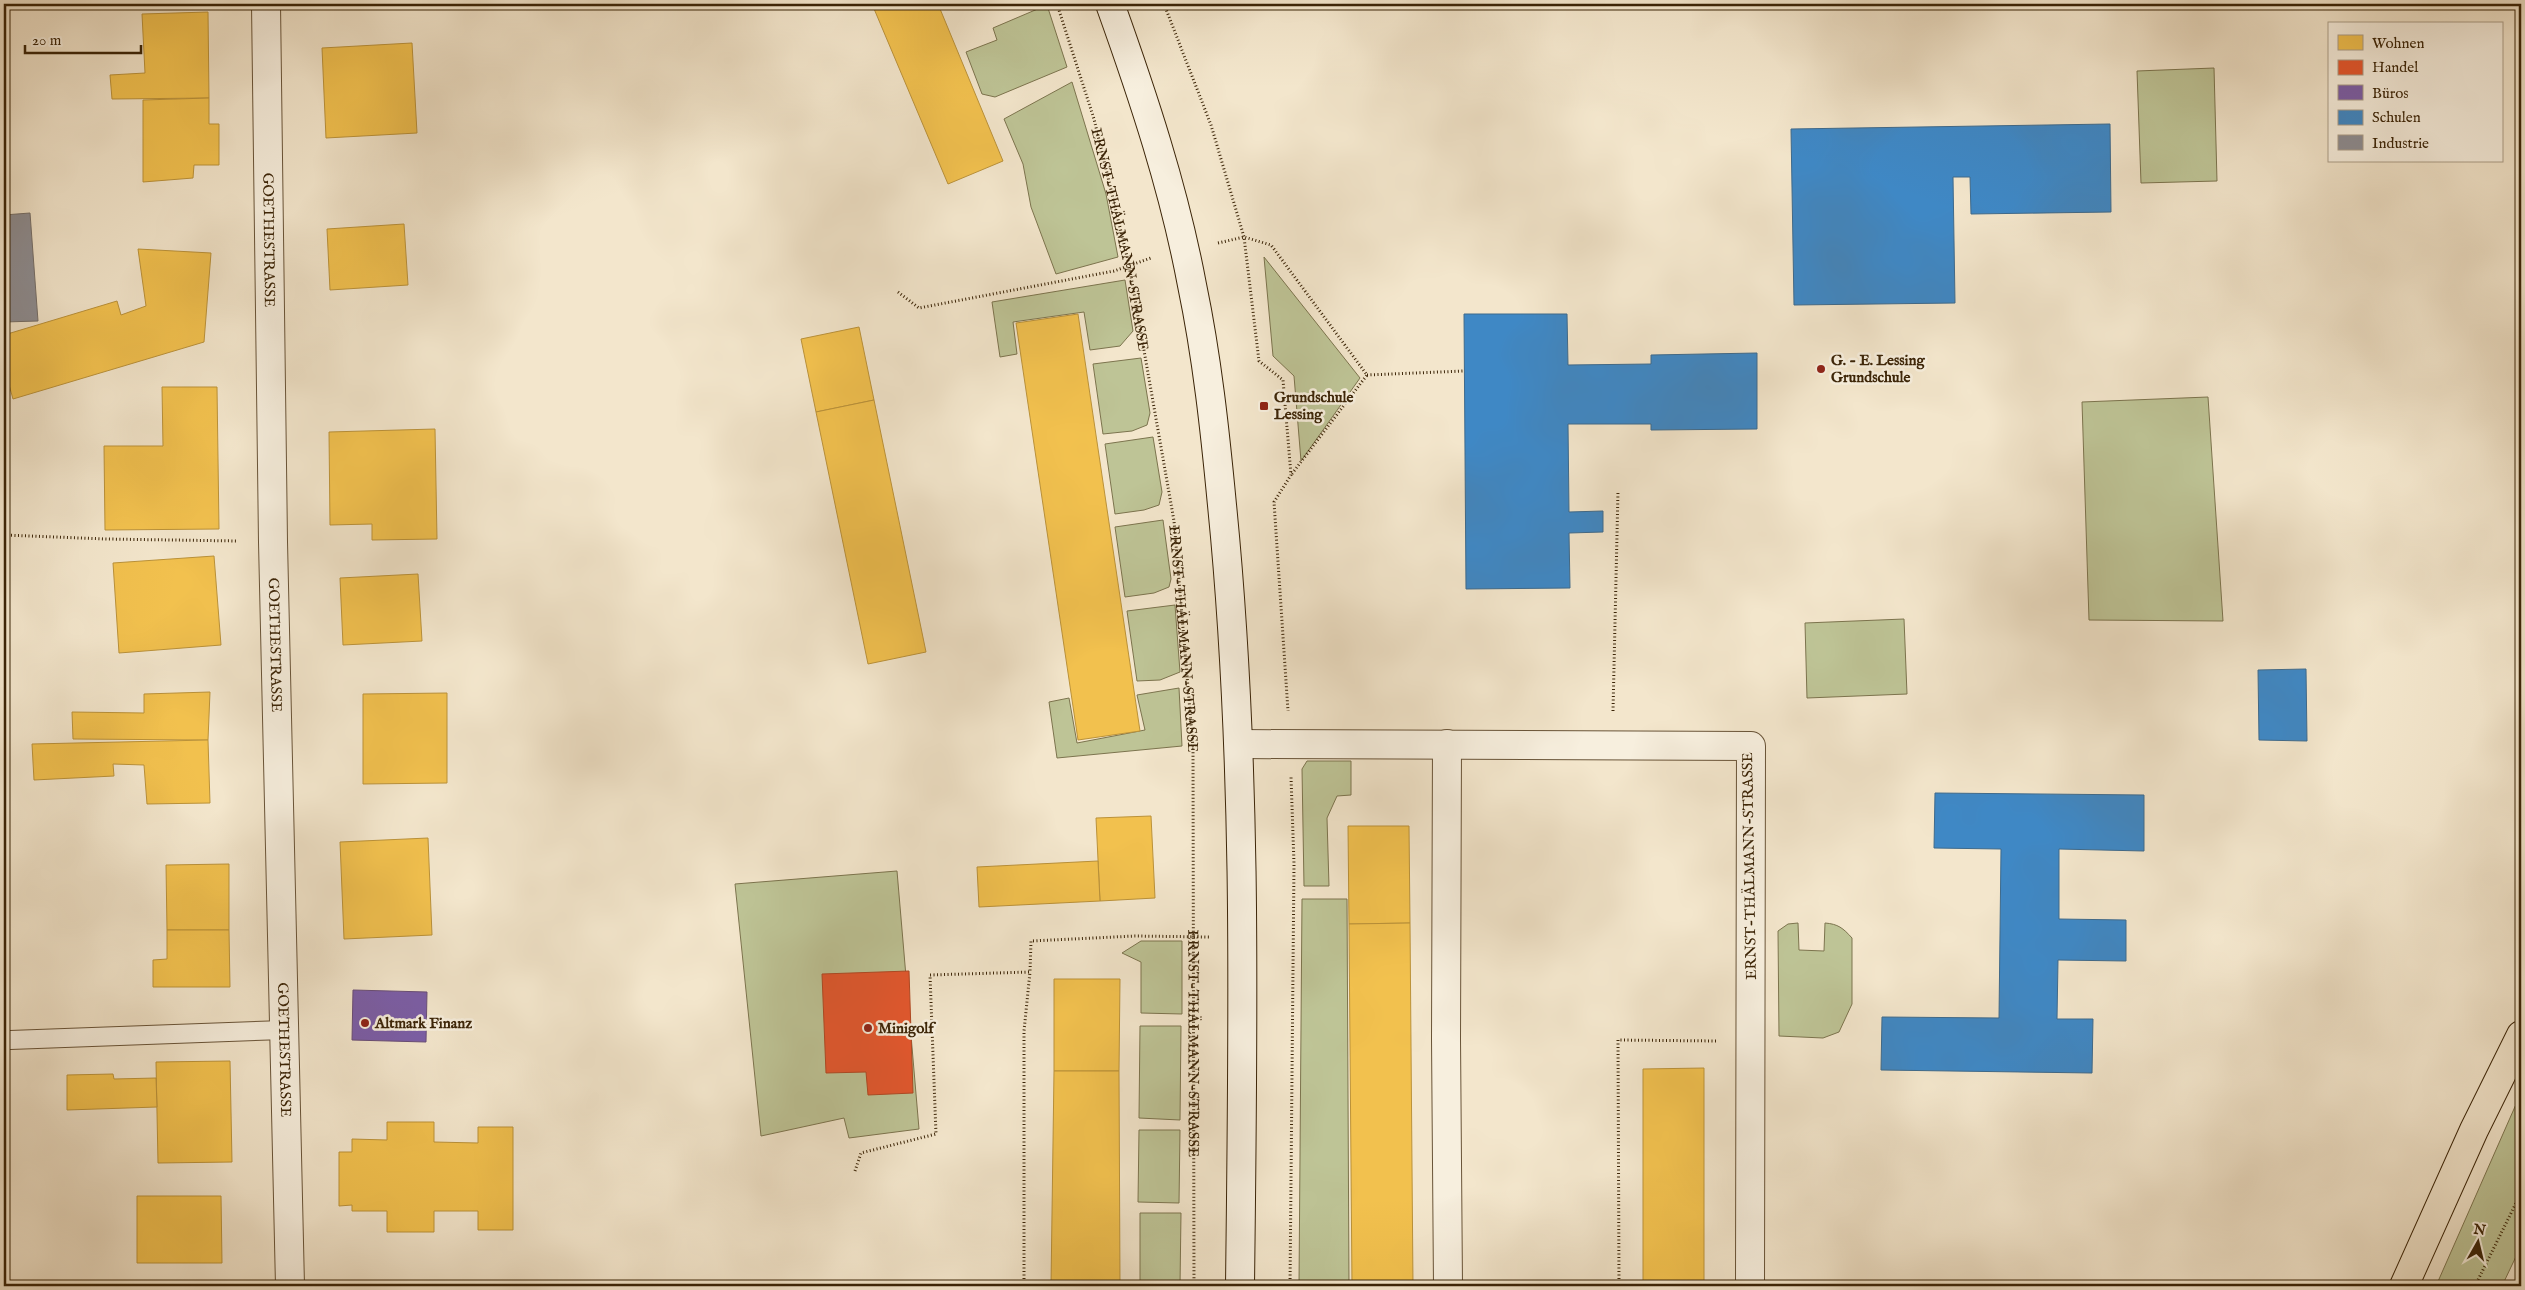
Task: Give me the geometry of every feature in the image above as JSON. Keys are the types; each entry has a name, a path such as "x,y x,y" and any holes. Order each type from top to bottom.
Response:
{"main road":[{"path":"2404,1286 2474,1130 2521,1035"}],"street":[{"name":"GOETHESTRASSE","path":"266,4 273,542 290,1286"},
{"path":"1110,4 1138,81 1165,169 1185,251 1213,412 1231,592 1239,744 1244,938 1240,1286"},
{"name":"ERNST-THÄLMANN-STRASSE","path":"1239,744 1751,746 1750,1286"},
{"path":"1448,744 1446,1039 1448,1286"}],"lane":[{"path":"10,1040 284,1030"}],"path":[{"name":"ERNST-THÄLMANN-STRASSE","path":"1057,4 1094,119 1129,265 1174,521 1193,747 1194,1286"},
{"path":"898,292 920,308 1114,272 1129,265 1244,237 1271,245 1367,375"},
{"path":"1367,375 1464,372"},
{"path":"1291,474 1367,375"},
{"path":"1613,744 1618,491"},
{"path":"4,535 106,540 273,542"},
{"path":"1024,1286 1024,1031 1031,941 1135,936 1244,938"},
{"path":"855,1171 861,1154 936,1134 930,975 1030,972"},
{"path":"1619,1286 1618,1040 1750,1041"},
{"path":"2475,1286 2521,1194"}],"green space":[{"path":"1047,5 1067,67 995,97 982,94 966,52 997,40 993,28"},
{"path":"2214,68 2217,181 2141,183 2137,71"},
{"path":"1072,82 1106,194 1118,257 1056,274 1031,207 1023,164 1004,119"},
{"path":"1264,257 1360,378 1301,461 1294,376 1273,356"},
{"path":"1125,280 1133,331 1120,346 1090,350 1084,312 1013,322 1017,354 1000,357 992,302"},
{"path":"1141,358 1150,413 1147,425 1132,431 1103,434 1093,364"},
{"path":"2208,397 2223,621 2089,620 2082,402"},
{"path":"1153,437 1162,492 1159,505 1144,510 1115,514 1105,444"},
{"path":"1163,520 1171,579 1169,587 1154,593 1125,597 1115,527"},
{"path":"1175,605 1180,672 1160,680 1137,681 1127,611"},
{"path":"1904,619 1907,694 1807,698 1805,623"},
{"path":"1179,688 1182,746 1057,758 1049,702 1069,698 1077,743 1145,730 1137,695"},
{"path":"1307,761 1351,761 1351,795 1337,796 1327,818 1329,886 1304,886 1302,769"},
{"path":"897,871 919,1129 849,1138 844,1118 761,1136 735,884"},
{"path":"1302,899 1347,899 1349,1286 1299,1286"},
{"path":"1798,923 1799,950 1824,951 1825,923 1840,927 1852,938 1852,1004 1839,1032 1823,1038 1779,1036 1778,931 1788,924"},
{"path":"1141,941 1182,941 1182,1014 1141,1013 1141,962 1122,953"},
{"path":"1140,1026 1181,1026 1180,1120 1139,1118"},
{"path":"2521,1093 2521,1246 2502,1286 2436,1286"},
{"path":"1139,1130 1180,1130 1179,1203 1138,1202"},
{"path":"1140,1213 1181,1213 1180,1286 1140,1285"}],"building: Wohnen":[{"path":"872,4 938,4 1003,161 948,184"},
{"path":"208,12 209,98 112,99 110,75 145,73 142,14"},
{"path":"412,43 417,133 326,138 322,48"},
{"path":"209,98 209,124 219,124 219,165 194,165 193,178 143,182 143,100"},
{"path":"404,224 408,285 330,290 327,229"},
{"path":"138,249 211,253 204,342 13,399 4,367 4,335 117,301 121,315 146,306"},
{"path":"1078,314 1140,731 1078,740 1016,323"},
{"path":"859,327 874,400 816,412 801,339"},
{"path":"162,387 217,387 219,529 105,530 104,446 163,446"},
{"path":"874,400 926,652 868,664 816,412"},
{"path":"435,429 437,539 372,540 372,524 330,525 329,432"},
{"path":"214,556 221,645 119,653 113,563"},
{"path":"418,574 422,641 343,645 340,578"},
{"path":"210,692 208,740 73,739 72,712 144,713 144,694"},
{"path":"447,693 447,783 363,784 363,694"},
{"path":"208,740 210,803 147,804 144,765 113,764 114,776 34,780 32,744"},
{"path":"1151,816 1155,898 1100,901 1096,818"},
{"path":"1348,826 1409,826 1410,923 1349,924"},
{"path":"428,838 432,935 344,939 340,842"},
{"path":"1098,861 1100,901 979,907 977,867"},
{"path":"229,864 229,930 167,930 166,865"},
{"path":"1410,923 1413,1286 1352,1286 1349,924"},
{"path":"167,930 229,930 230,987 153,987 153,960 167,959"},
{"path":"1054,979 1120,979 1119,1071 1054,1071"},
{"path":"230,1061 232,1162 158,1163 156,1062"},
{"path":"1704,1068 1704,1286 1643,1286 1643,1069"},
{"path":"1054,1071 1119,1071 1120,1286 1051,1286"},
{"path":"113,1074 114,1079 156,1078 157,1107 67,1110 67,1075"},
{"path":"387,1122 434,1122 434,1142 478,1143 478,1127 513,1127 513,1230 478,1230 478,1211 434,1211 434,1232 387,1232 387,1211 352,1211 352,1205 339,1206 339,1152 352,1152 352,1139 387,1140"},
{"path":"137,1196 221,1196 222,1263 137,1263"},
{"path":"121,1281 217,1281 217,1286 121,1286"}],"building: Handel":[{"name":"Minigolf","path":"909,971 913,1093 868,1095 866,1072 826,1073 822,974"}],"building: Büros":[{"path":"353,990 427,992 426,1042 352,1040"}],"building: Schulen":[{"path":"2110,124 2111,212 1971,214 1970,177 1953,177 1955,303 1794,305 1791,129"},
{"path":"1464,314 1567,314 1568,365 1651,364 1651,355 1757,353 1757,429 1651,430 1651,424 1568,424 1569,512 1603,511 1603,532 1569,533 1570,588 1466,589"},
{"path":"2306,669 2307,741 2259,740 2258,670"},
{"path":"1935,793 2144,795 2144,851 2059,849 2059,919 2126,920 2126,961 2058,960 2057,1019 2093,1019 2092,1073 1881,1070 1882,1017 1999,1018 2001,849 1934,848"}],"building: Industrie":[{"path":"30,213 38,321 4,322 4,215"}],"place":[{"name":"G. - E. Lessing Grundschule","path":"1821,369"},
{"name":"Grundschule Lessing","path":"1264,406"},
{"name":"Altmark Finanz","path":"365,1023"},
{"name":"Minigolf","path":"868,1028"}]}
